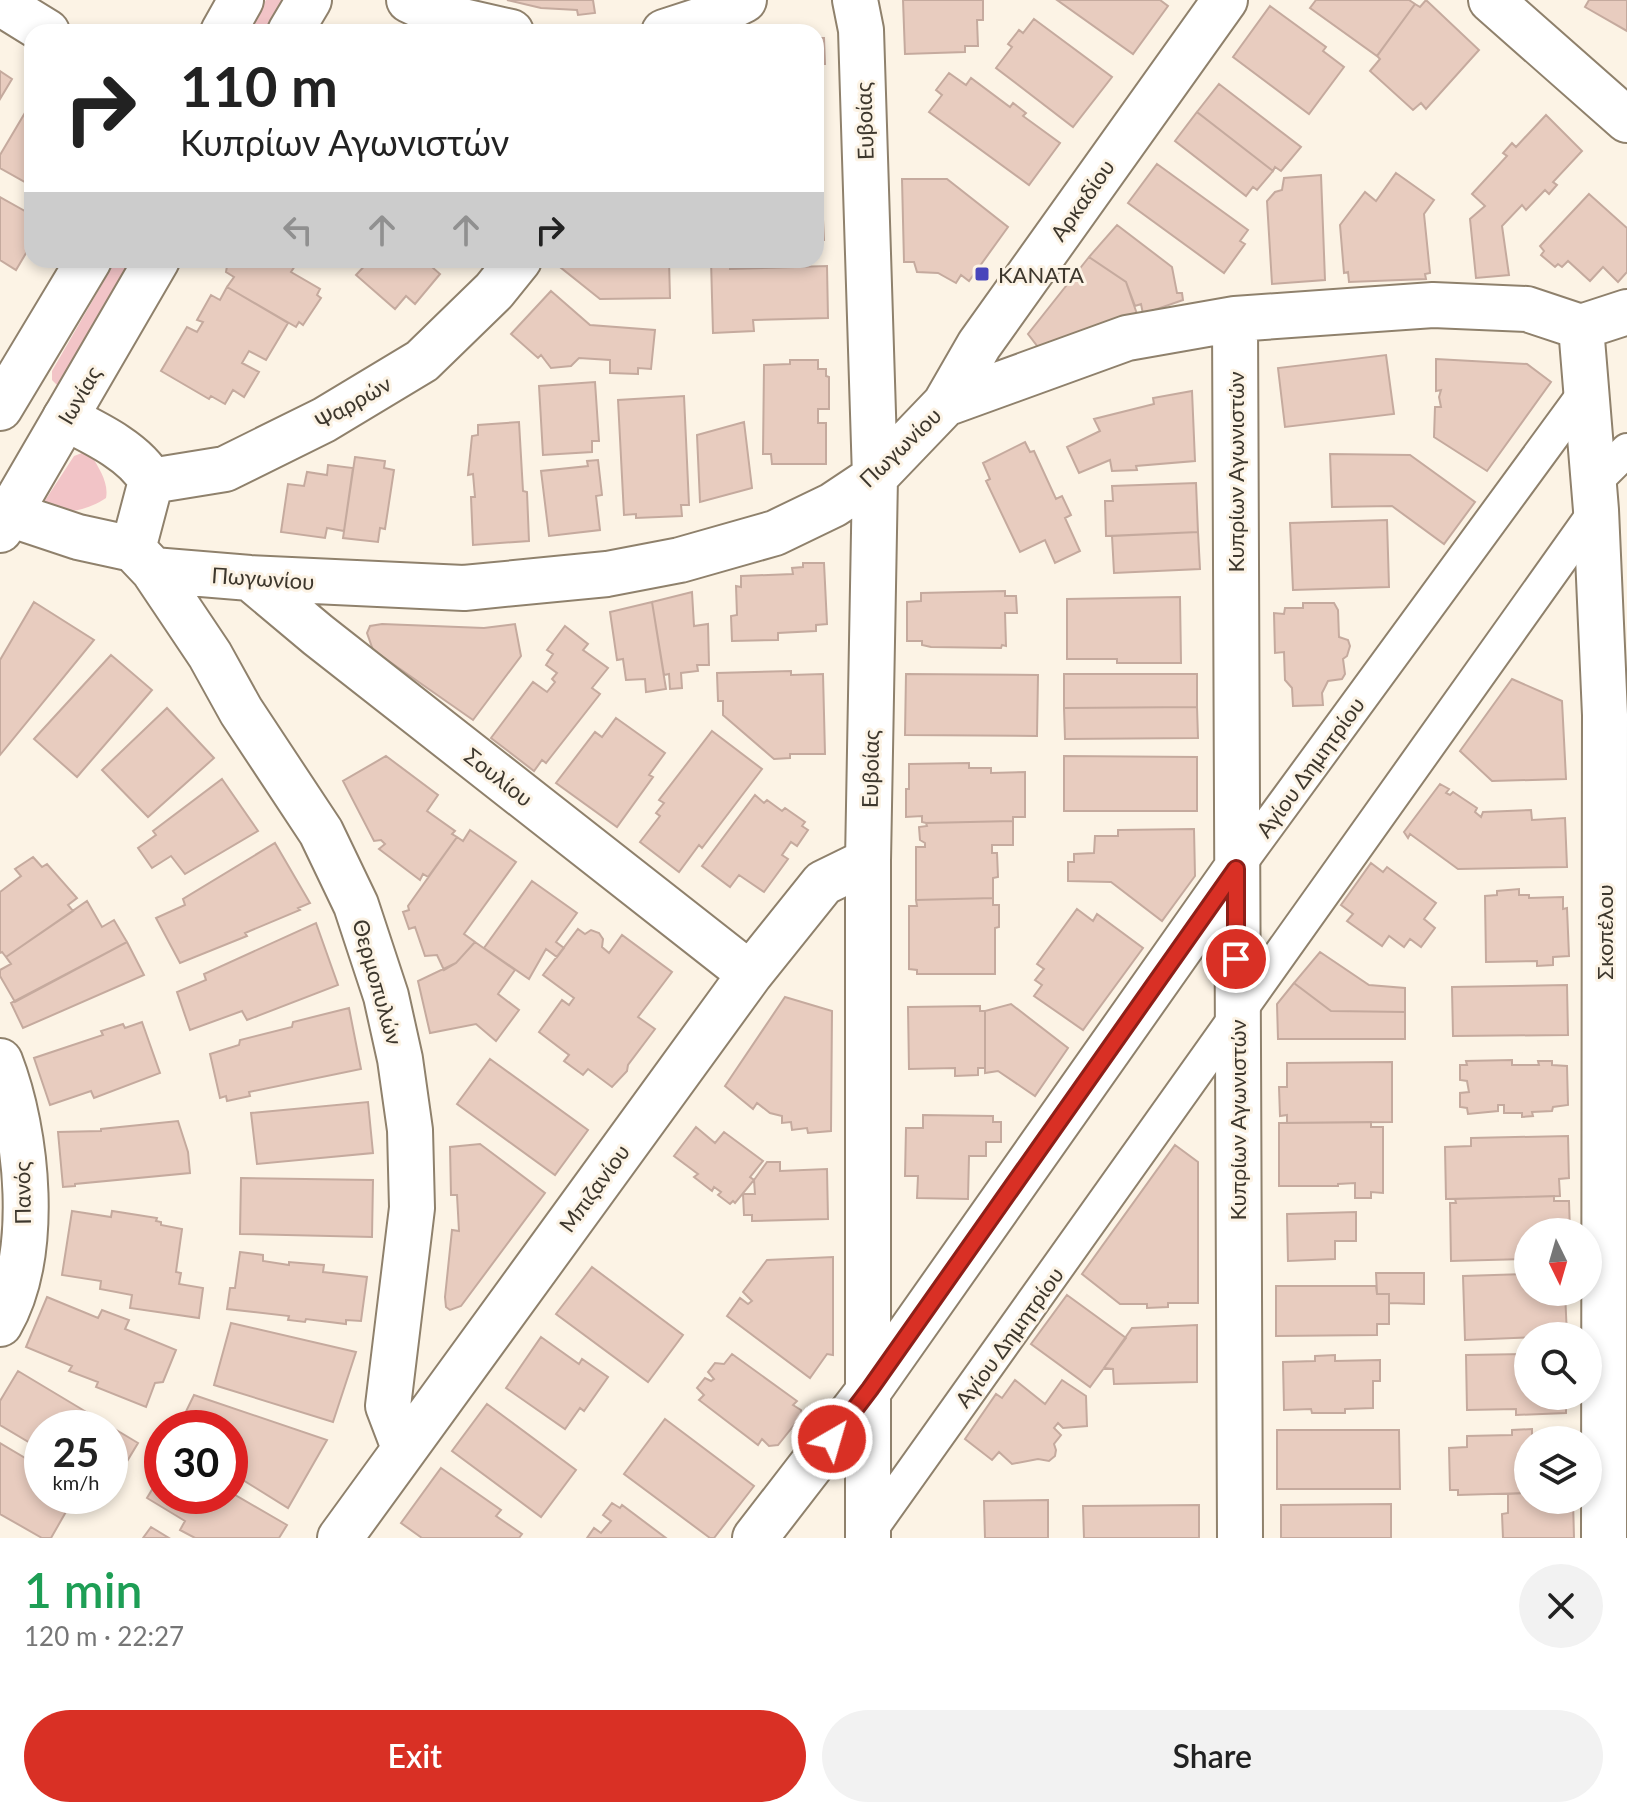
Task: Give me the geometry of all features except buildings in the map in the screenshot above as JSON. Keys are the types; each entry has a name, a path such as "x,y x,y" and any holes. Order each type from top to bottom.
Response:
{"street":[{"path":"228,24 241,0"},
{"path":"295,24 309,0"},
{"path":"409,0 445,17 476,24"},
{"path":"689,24 744,0"},
{"name":"Ευβοίας","path":"855,0 861,30 875,477 868,861 870,1389 867,1537"},
{"name":"Αρκαδίου","path":"945,404 979,345 1225,0"},
{"path":"1491,0 1627,120"},
{"path":"0,3 34,24"},
{"path":"0,408 84,268"},
{"name":"Ιωνίας","path":"5,522 152,268"},
{"name":"Ψαρρών","path":"151,481 225,469 324,420 422,361 494,291 513,268"},
{"name":"Πωγωνίου","path":"5,522 78,537 143,559 250,578 464,588 607,574 680,560 775,533 833,505 875,477 945,404 1127,338 1235,319 1433,305 1527,309 1581,327"},
{"path":"1581,327 1627,312"},
{"name":"Κυπρίων Αγωνιστών","path":"1235,319 1240,1538"},
{"name":"Σκοπέλου","path":"1581,327 1616,715 1604,1538"},
{"name":"Αγίου Δημητρίου","path":"755,1538 870,1389 1236,869 1588,388"},
{"path":"65,418 102,436 146,471 151,481 143,559"},
{"name":"Αγίου Δημητρίου","path":"867,1537 1236,1019 1627,450"},
{"name":"Θερμοπυλών","path":"143,559 210,655 241,711 321,832 356,905 386,996 400,1059 410,1130 412,1208 388,1406 404,1448"},
{"name":"Σουλίου","path":"250,578 318,635 750,974"},
{"name":"Μπιζανίου","path":"340,1538 750,974 823,883 868,861"},
{"name":"Πανός","path":"0,1061 19,1133 25,1194 23,1255 12,1304 0,1324"}],"shaded area":[{"path":"266,0 290,0 276,24 252,24"},
{"path":"111,268 131,268 66,380 58,386 52,380 52,371"},
{"path":"82,453 91,455 100,470 105,481 106,498 75,510 51,507 44,502 74,456"}],"place":[{"name":"ΚΑΝΑΤΑ","path":"982,274"}],"route":[{"path":"832,1439 1236,869 1236,959"}]}
